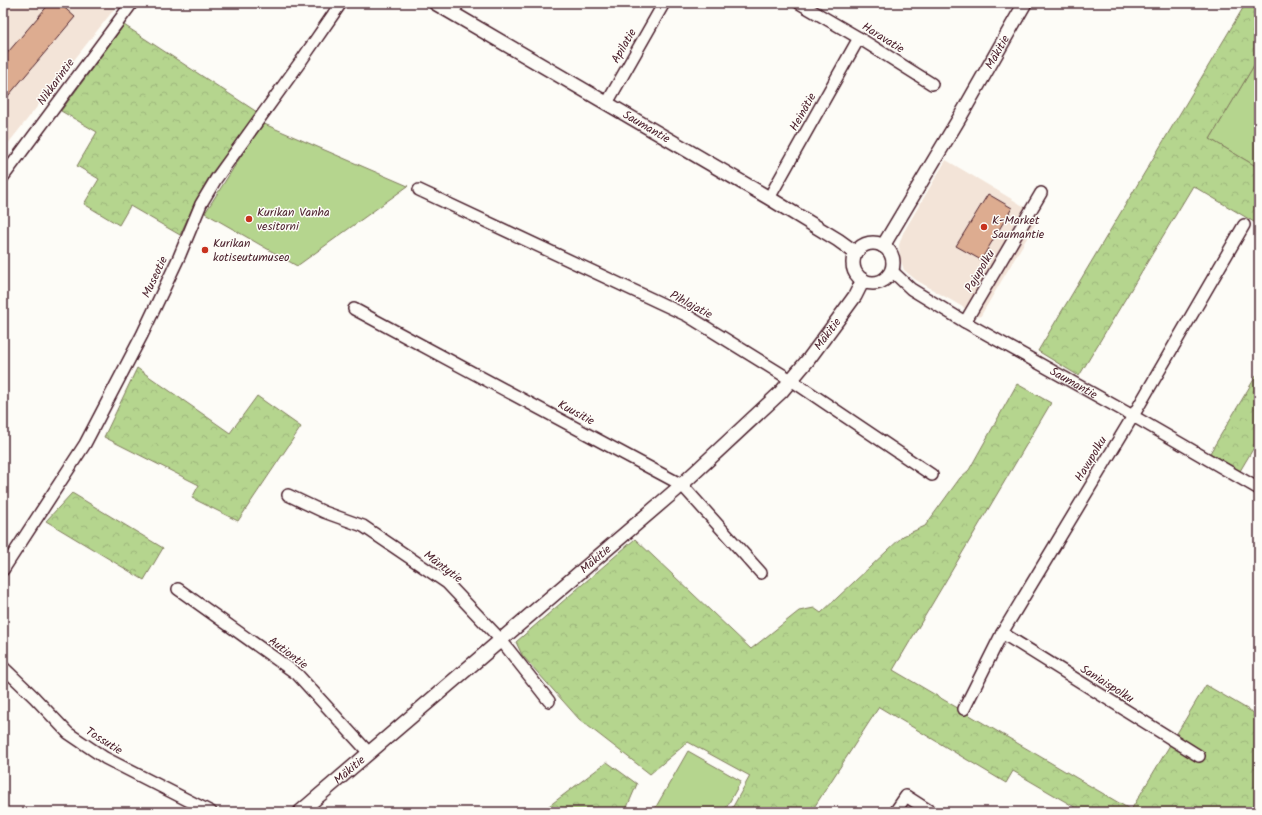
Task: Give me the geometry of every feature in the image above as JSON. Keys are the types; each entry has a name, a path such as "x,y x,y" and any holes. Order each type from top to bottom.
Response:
{"street":[{"name":"Nikkarintie","path":"3,177 132,3"},
{"name":"Museotie","path":"3,570 85,444 142,336 179,257 201,204 216,178 293,73 341,3"},
{"name":"Saumantie","path":"435,3 456,8 607,103 769,198 838,240 856,253"},
{"name":"Apilatie","path":"607,103 664,3"},
{"name":"Haravatie","path":"799,3 859,38 932,84"},
{"name":"Mäkitie","path":"883,246 960,118 1025,3"},
{"name":"Heinätie","path":"769,198 859,38"},
{"name":"Pihlajatie","path":"419,190 688,316 791,380 932,475"},
{"name":"Pajupolku","path":"965,322 1041,193"},
{"name":"Havupolku","path":"964,709 1002,633 1133,416 1244,226"},
{"path":"874,243 883,246 892,256 893,264 892,271 886,279 878,283 871,283 857,276 853,261 856,253 861,247 874,243"},
{"name":"Saumantie","path":"892,271 911,289 965,322 1133,416 1259,489"},
{"name":"Mäkitie","path":"300,812 682,484 781,392 808,360 839,318 855,296 863,280"},
{"name":"Kuusitie","path":"354,309 682,484 761,573"},
{"name":"Mäntytie","path":"288,495 324,512 363,526 447,583 501,640 549,701"},
{"name":"Autiontie","path":"178,589 297,674 369,752"},
{"name":"Saniaispolku","path":"1002,633 1199,756"},
{"name":"Tossutie","path":"3,667 68,733 105,758 211,812"},
{"path":"895,812 906,796 931,812"}],"shaded area":[{"path":"3,3 119,3 3,150"},
{"path":"946,160 1040,216 980,317 916,280 904,270 900,258 899,245 903,233"}],"green space":[{"path":"1246,3 1259,3 1259,57 1210,139 1259,168 1259,225 1193,186 1079,376 1038,351"},
{"path":"124,25 257,112 211,174 197,198 180,235 130,206 119,225 84,204 99,179 77,166 97,132 61,111"},
{"path":"1259,57 1259,168 1210,139"},
{"path":"262,123 408,186 297,266 205,213"},
{"path":"137,368 230,433 257,396 301,427 238,521 192,498 199,485 104,437"},
{"path":"1259,371 1259,439 1240,471 1210,453"},
{"path":"1017,384 1051,403 893,670 1131,810 1206,685 1259,716 1259,812 1083,812 1013,771 1006,783 879,707 811,812 730,812 750,776 688,742 650,774 579,719 522,655 516,642 635,539 751,649 799,611 814,608 821,613 903,536 925,526 960,478 969,470"},
{"path":"72,493 163,548 144,580 46,521"},
{"path":"688,751 741,781 724,812 653,812"},
{"path":"607,762 637,784 625,812 541,812"}],"building":[{"path":"50,3 59,3 75,17 3,102 3,58"},
{"name":"K-Market Saumantie","path":"988,194 1012,208 981,260 956,246"}],"place":[{"name":"Kurikan Vanha vesitorni","path":"249,219"},
{"name":"K-Market Saumantie","path":"984,227"},
{"name":"Kurikan kotiseutumuseo","path":"205,250"}]}
